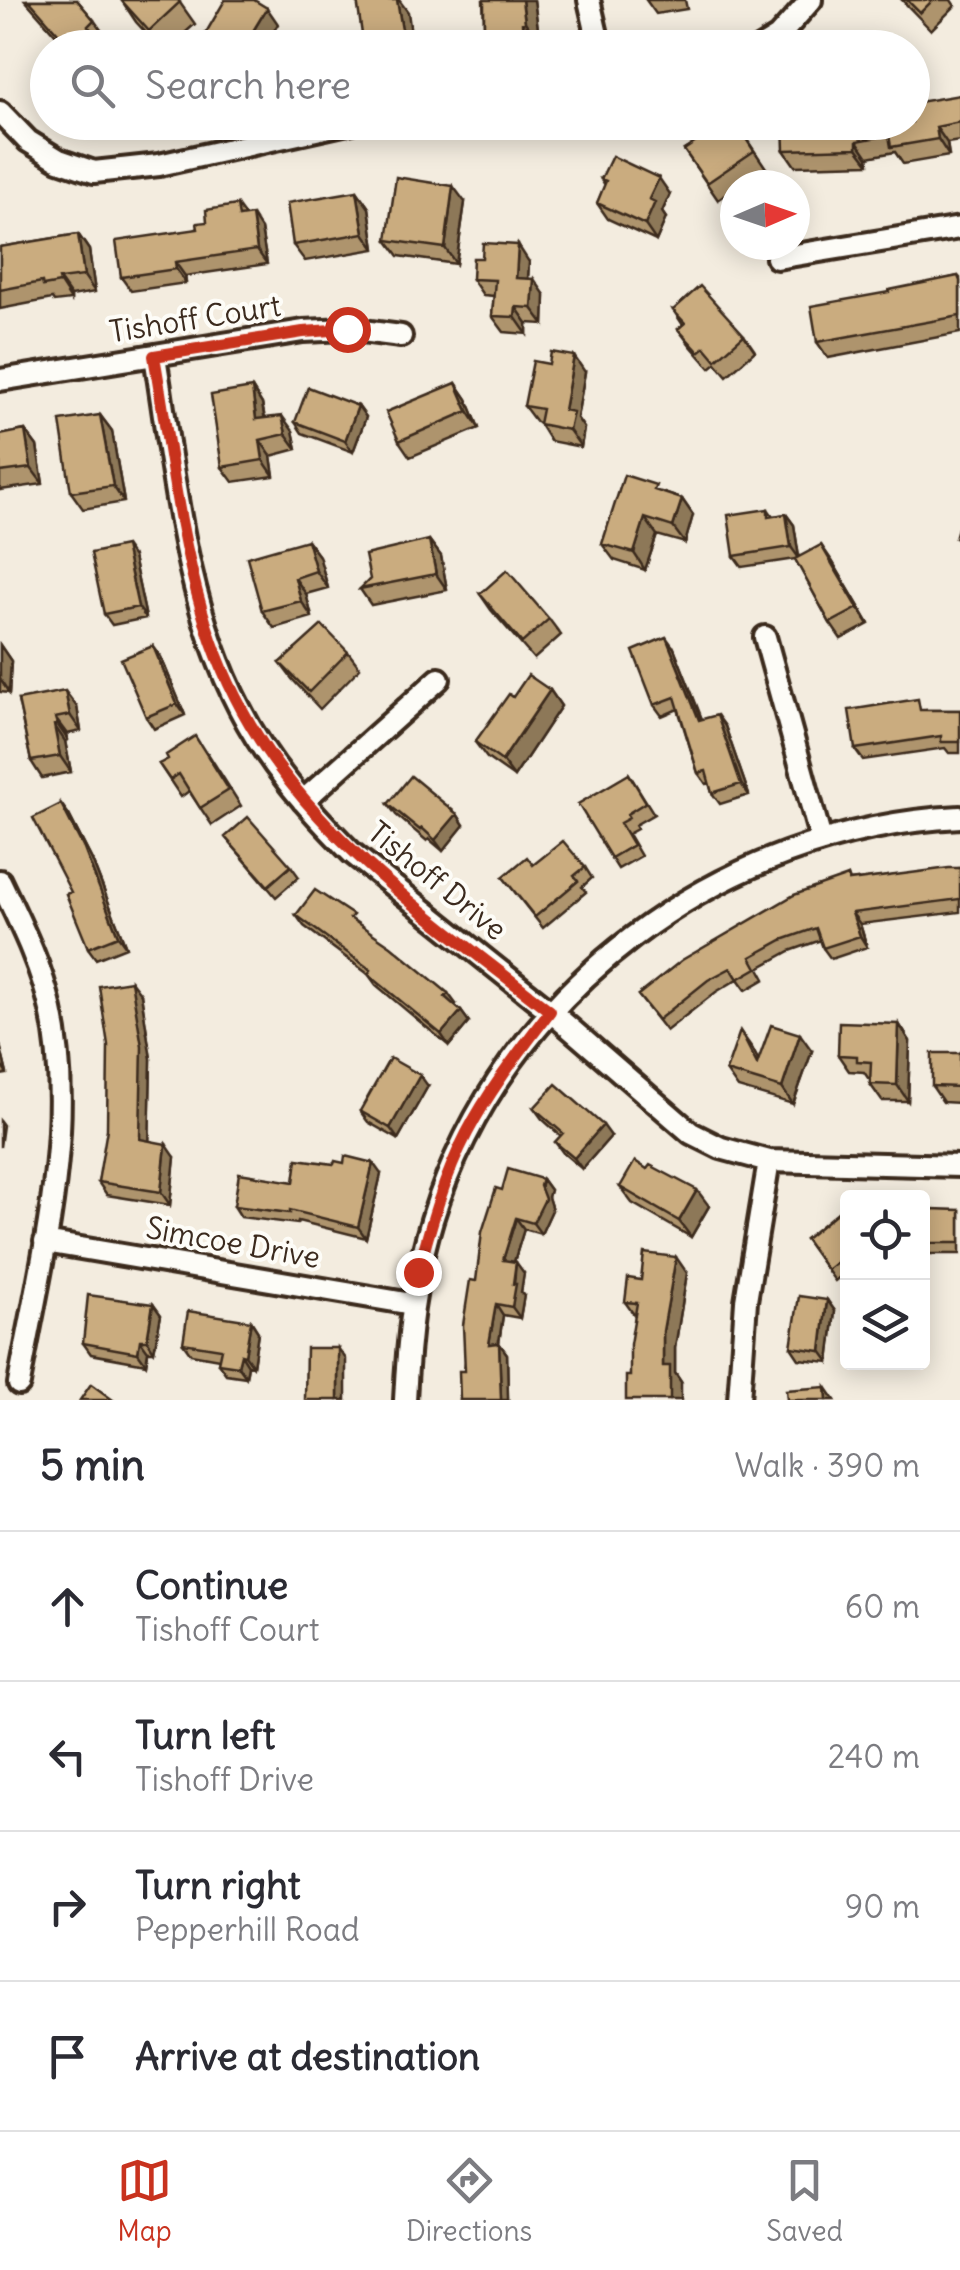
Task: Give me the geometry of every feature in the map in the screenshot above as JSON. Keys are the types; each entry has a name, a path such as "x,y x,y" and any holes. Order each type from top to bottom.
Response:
{"street":[{"path":"589,0 596,30"},
{"path":"784,30 811,0"},
{"path":"0,112 28,140 59,160 94,172 159,165 271,140"},
{"path":"810,253 960,228"},
{"name":"Tishoff Court","path":"0,380 303,332 347,329 400,336"},
{"name":"Tishoff Drive","path":"154,356 202,614 241,712 303,802 352,852 550,1011 692,1133 721,1148 769,1162 960,1166"},
{"path":"765,637 822,840"},
{"path":"303,802 439,679"},
{"path":"405,1400 412,1304 432,1219 467,1134 497,1082 550,1011 600,962 667,912 729,876 822,840 887,824 960,817"},
{"path":"0,881 38,963 56,1034 61,1109 44,1242 19,1384"},
{"path":"739,1400 746,1301 769,1162"},
{"name":"Simcoe Drive","path":"44,1242 412,1304"}],"building":[{"path":"29,0 77,0 94,20 88,26 91,30 55,30"},
{"path":"178,0 180,2 148,30 122,1"},
{"path":"225,0 254,0 267,8 254,30 208,30"},
{"path":"357,0 397,0 402,30 361,30"},
{"path":"484,0 522,0 523,30 484,30"},
{"path":"907,0 933,0 920,13"},
{"path":"960,95 960,122 936,127 938,139 891,147 890,140 930,140 930,100"},
{"path":"699,140 747,140 754,151 720,170 707,183 684,150"},
{"path":"784,140 862,140 857,141 857,148 784,150"},
{"path":"612,156 659,178 649,199 655,202 645,225 597,203 606,181 601,179"},
{"path":"396,177 453,186 445,248 387,240"},
{"path":"357,191 364,233 293,245 287,203"},
{"path":"237,205 239,217 252,215 257,250 175,262 176,269 121,277 116,241 198,229 197,223 207,222 206,210"},
{"path":"78,234 84,276 59,279 60,283 43,286 42,282 0,290 0,247"},
{"path":"483,243 518,245 516,278 534,279 532,308 516,307 515,317 492,316 495,280 472,279 473,258 482,258"},
{"path":"958,276 960,316 817,342 811,306"},
{"path":"700,286 744,335 716,360 705,347 699,352 678,329 685,323 673,310"},
{"path":"551,352 574,356 564,410 573,412 569,430 539,424 542,409 524,406 533,361 549,364"},
{"path":"456,383 468,411 399,441 386,412"},
{"path":"308,387 358,406 345,441 295,422"},
{"path":"252,388 256,419 282,416 286,434 260,440 263,460 222,467 211,395"},
{"path":"100,415 113,486 71,492 60,421"},
{"path":"25,430 31,468 0,472 0,435"},
{"path":"624,475 682,499 673,527 645,518 634,553 602,544"},
{"path":"768,509 768,517 786,514 791,547 734,556 728,515"},
{"path":"307,540 316,571 295,578 301,601 262,611 247,557"},
{"path":"429,540 436,574 360,589 370,579 365,555"},
{"path":"821,545 858,608 830,623 795,559"},
{"path":"125,546 138,607 104,614 91,553"},
{"path":"507,570 549,619 522,643 480,594"},
{"path":"322,625 348,652 309,692 280,663"},
{"path":"666,637 699,720 717,715 741,784 712,793 706,771 698,773 675,697 654,705 633,651"},
{"path":"153,646 177,704 146,717 121,659"},
{"path":"528,675 550,690 502,761 475,742 509,694 513,697"},
{"path":"65,691 70,715 55,718 54,725 60,756 31,761 18,700"},
{"path":"918,699 920,710 960,710 960,742 941,742 941,736 855,749 849,710"},
{"path":"195,736 229,790 200,808 179,774 170,780 159,764"},
{"path":"629,774 646,802 620,823 633,845 611,858 578,804"},
{"path":"411,776 457,814 435,840 388,804"},
{"path":"61,804 84,849 118,936 88,948 66,894 71,892 33,818"},
{"path":"248,817 291,866 268,886 225,837"},
{"path":"563,841 585,867 574,876 578,881 535,917 503,877 527,857 533,865"},
{"path":"960,868 960,899 852,913 860,936 823,948 816,928 782,940 751,957 757,968 738,979 731,968 708,980 658,1020 638,995 682,960 794,895 848,876 849,881"},
{"path":"315,890 353,915 350,918 448,993 445,997 461,1011 441,1034 368,974 371,970 296,915"},
{"path":"131,981 142,1046 140,1139 166,1144 161,1192 98,1182 107,1129 108,1045 99,986"},
{"path":"839,1022 899,1024 897,1085 870,1084 871,1062 838,1055"},
{"path":"771,1025 800,1034 782,1088 726,1071 740,1031 757,1064"},
{"path":"932,1053 960,1053 960,1087 932,1086"},
{"path":"390,1058 420,1075 390,1128 360,1111"},
{"path":"556,1084 603,1125 574,1158 555,1142 563,1133 534,1108"},
{"path":"345,1156 373,1163 358,1227 290,1210 234,1206 239,1173 294,1182 297,1159 334,1164 344,1163"},
{"path":"635,1161 697,1190 679,1221 620,1187"},
{"path":"508,1169 542,1179 540,1186 545,1199 533,1223 516,1218 503,1260 516,1262 516,1284 512,1307 496,1304 489,1344 499,1343 501,1400 460,1400 459,1371 465,1371 463,1325 470,1280 476,1281 482,1232 496,1188 502,1190"},
{"path":"931,1209 960,1210 960,1243 930,1243"},
{"path":"840,1210 840,1259 827,1270 805,1239"},
{"path":"644,1253 676,1257 663,1331 663,1366 670,1366 670,1400 626,1400 637,1303 625,1302 628,1278 641,1280"},
{"path":"88,1295 153,1304 147,1340 140,1340 138,1353 83,1343"},
{"path":"799,1296 827,1300 821,1351 791,1347"},
{"path":"188,1311 251,1321 245,1355 241,1354 238,1366 218,1363 221,1349 183,1343"},
{"path":"306,1348 338,1348 338,1400 305,1400"},
{"path":"91,1384 113,1400 80,1400"},
{"path":"826,1387 827,1400 787,1400 786,1390"}],"route":[{"path":"347,329 303,332 154,356 202,614 241,712 278,770 327,828 411,901 550,1011 497,1082 467,1134 432,1219 418,1272"}]}
